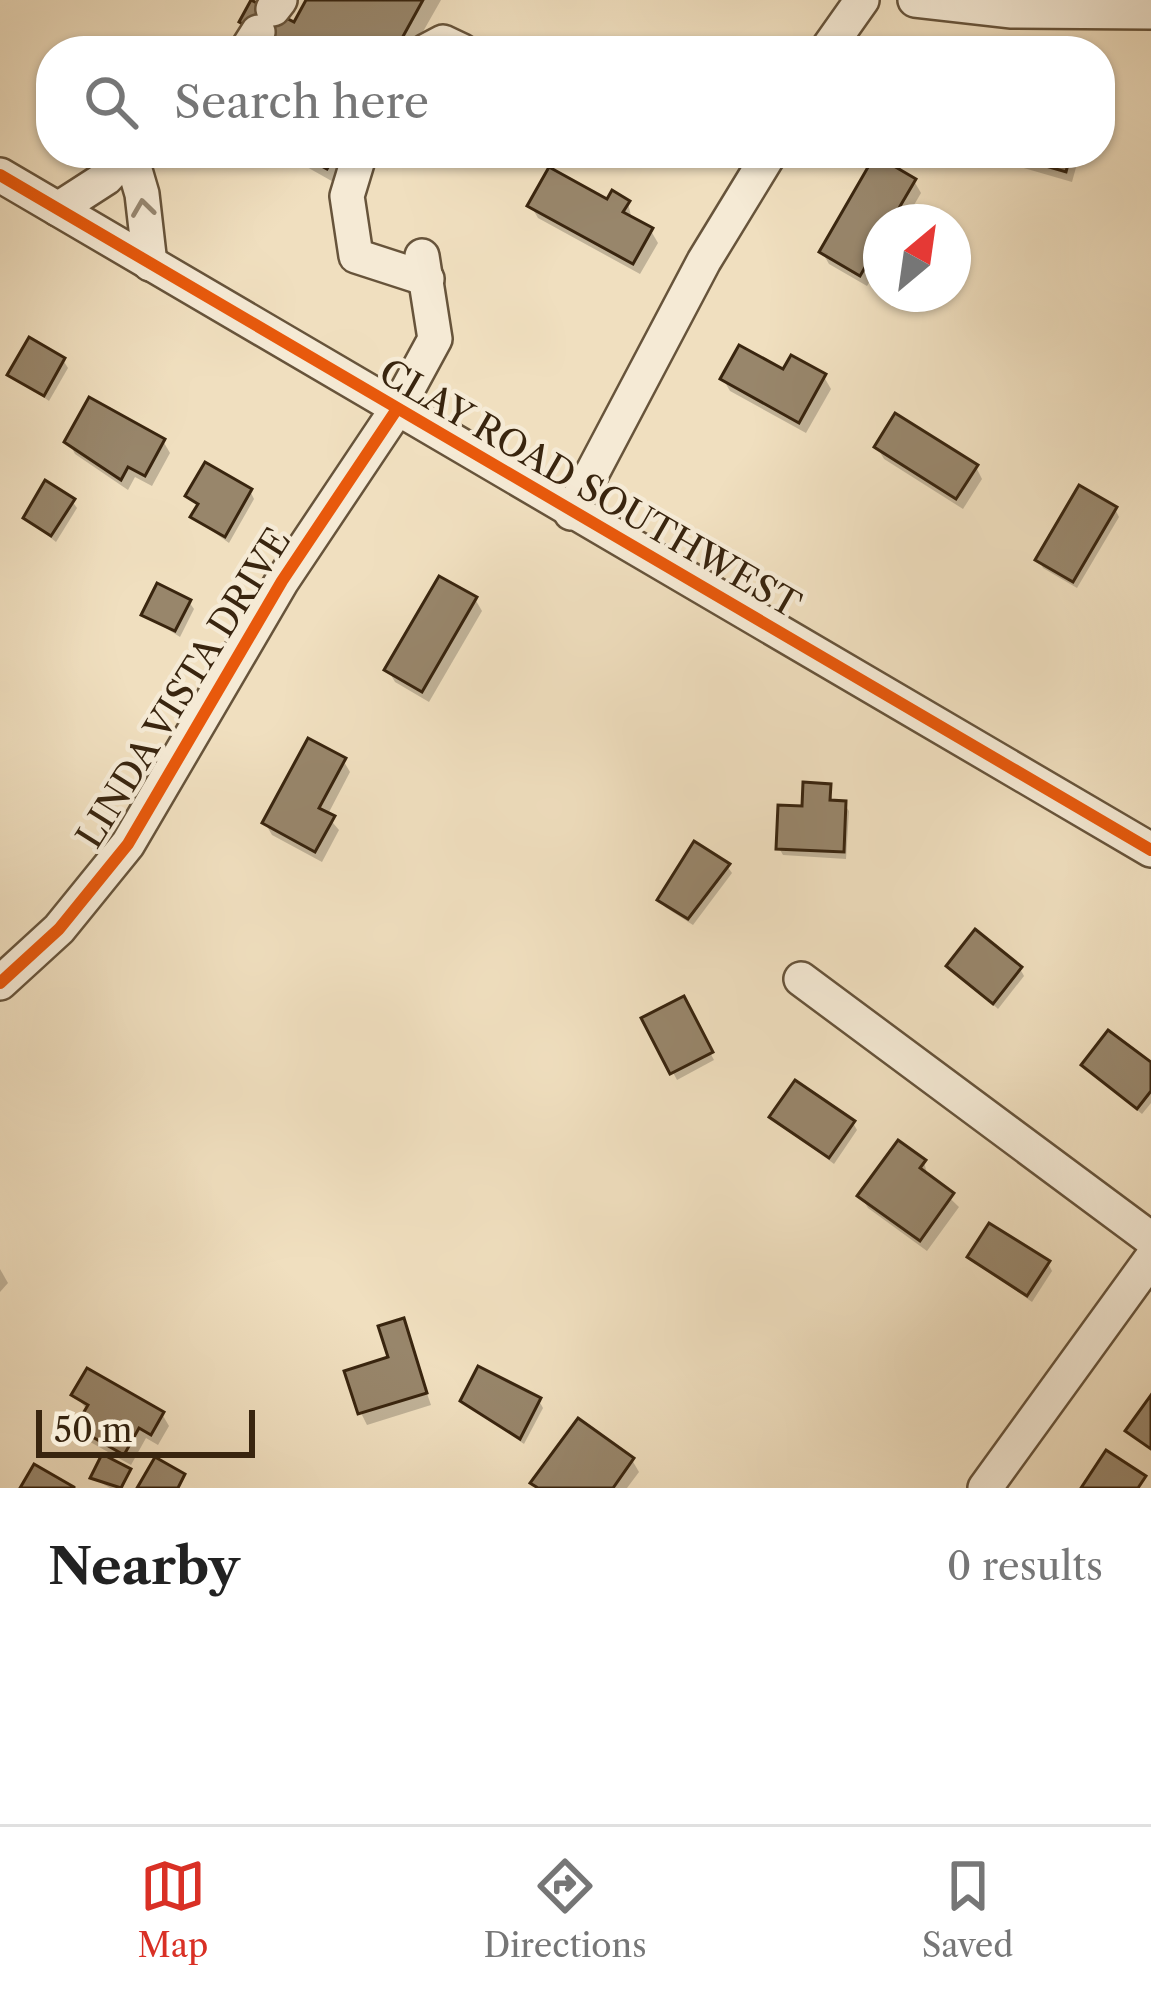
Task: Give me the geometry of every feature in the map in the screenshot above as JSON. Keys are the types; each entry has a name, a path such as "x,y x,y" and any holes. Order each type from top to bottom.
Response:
{"street":[{"path":"837,36 862,0"},
{"path":"915,0 1012,11 1151,12"},
{"path":"58,209 116,168"},
{"path":"134,168 150,264"},
{"name":"LINDA VISTA DRIVE","path":"0,983 59,928 128,844 282,581 397,410 435,339 425,267 356,256 347,196 355,168"},
{"path":"571,513 704,261 761,168"},
{"name":"CLAY ROAD SOUTHWEST","path":"0,175 1151,850"},
{"path":"801,979 1151,1239"},
{"path":"985,1488 1151,1258"}],"building":[{"path":"251,0 294,22 306,0 423,0 403,36 264,36 239,22"},
{"path":"551,168 607,199 612,190 630,201 623,212 653,228 633,264 527,206"},
{"path":"867,168 897,168 916,179 901,204 863,204 860,276 819,252"},
{"path":"29,337 65,358 44,396 7,375"},
{"path":"739,345 783,369 791,355 826,374 799,423 720,379"},
{"path":"89,397 165,439 145,476 128,467 121,480 64,442"},
{"path":"895,413 978,465 956,499 874,447"},
{"path":"205,462 252,489 225,537 190,517 198,504 185,496"},
{"path":"45,480 75,499 51,536 23,518"},
{"path":"1079,485 1117,507 1073,582 1035,560"},
{"path":"439,576 477,597 422,692 384,670"},
{"path":"157,583 191,600 175,631 141,615"},
{"path":"308,738 346,758 319,808 335,816 315,852 262,823"},
{"path":"803,782 831,784 830,800 846,801 844,852 776,849 778,805 802,806"},
{"path":"694,841 730,864 688,919 657,900"},
{"path":"975,929 1022,967 993,1004 946,966"},
{"path":"684,996 713,1052 670,1074 641,1018"},
{"path":"1108,1030 1151,1062 1151,1091 1137,1109 1081,1065"},
{"path":"795,1080 855,1121 829,1158 769,1117"},
{"path":"898,1140 926,1160 920,1168 954,1193 920,1241 857,1196"},
{"path":"989,1223 1050,1261 1027,1296 967,1257"},
{"path":"404,1318 427,1393 358,1414 344,1371 388,1357 378,1326"},
{"path":"478,1366 541,1398 520,1439 460,1401"},
{"path":"87,1368 164,1412 151,1435 139,1428 124,1455 75,1427 88,1405 71,1395"},
{"path":"1151,1395 1151,1449 1125,1431"},
{"path":"578,1418 634,1458 613,1488 538,1488 530,1483"},
{"path":"1106,1450 1146,1476 1138,1488 1081,1488"},
{"path":"102,1454 131,1469 121,1488 90,1478"},
{"path":"155,1457 185,1474 178,1488 137,1488"},
{"path":"34,1464 74,1487 74,1488 20,1488"}],"cycle path":[{"path":"0,175 1151,850"},
{"path":"0,983 59,929 128,844 282,581 397,409"}]}
